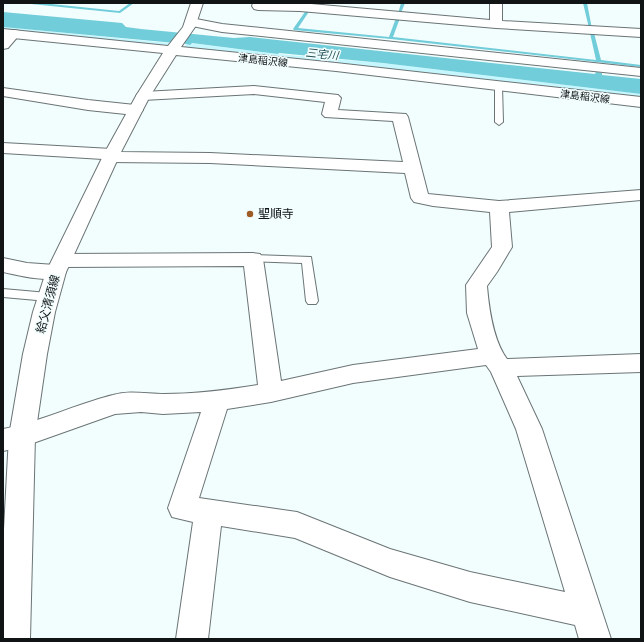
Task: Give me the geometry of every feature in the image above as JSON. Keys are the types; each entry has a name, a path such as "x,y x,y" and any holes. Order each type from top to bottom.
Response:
{"street":[{"name":"給父清須線","path":"14,639 12,438 35,354 48,297 59,266 111,156 139,103 190,24 197,3"},
{"path":"258,3 258,6 300,7 496,24 641,34"},
{"path":"496,3 496,24"},
{"path":"190,24 641,72"},
{"path":"3,45 9,34"},
{"name":"津島稲沢線","path":"9,34 172,50 641,102"},
{"path":"3,92 88,106 139,103 254,90 333,98 330,114 400,117 420,198 433,201 499,208 641,195"},
{"path":"3,148 111,156 210,158 413,168"},
{"path":"499,208 502,247 490,267 476,285 478,313 496,362 529,429 596,639"},
{"path":"3,265 27,270 59,266 253,260 271,394"},
{"path":"12,438 114,404 141,402 163,404 217,401 271,394 353,374 496,362 641,363"},
{"path":"217,401 182,508 296,525 390,563 470,588 588,612"},
{"path":"192,639 208,513"}],"lane":[{"path":"498,86 499,122"},
{"path":"253,260 307,259 312,301"},
{"path":"3,293 48,297"}],"shaded area":[{"path":"3,27 170,43 169,46 7,31 3,30"},
{"path":"191,43 278,54 383,63 641,94 641,99 184,48 186,44 190,45"}],"water":[{"name":"三宅川","path":"3,12 122,23 126,27 141,29 234,38 250,37 595,74 596,72 602,73 602,75 641,79 641,94 383,63 278,54 192,43 190,45 3,27"}],"waterway":[{"path":"31,3 120,12 132,3"},
{"path":"399,13 403,3"},
{"path":"585,3 591,28"},
{"path":"308,10 295,29 391,38"},
{"path":"391,38 398,18"},
{"path":"592,33 599,61"},
{"path":"391,38 599,61"},
{"path":"599,61 641,66"}],"place":[{"name":"聖順寺","path":"250,214"}]}
